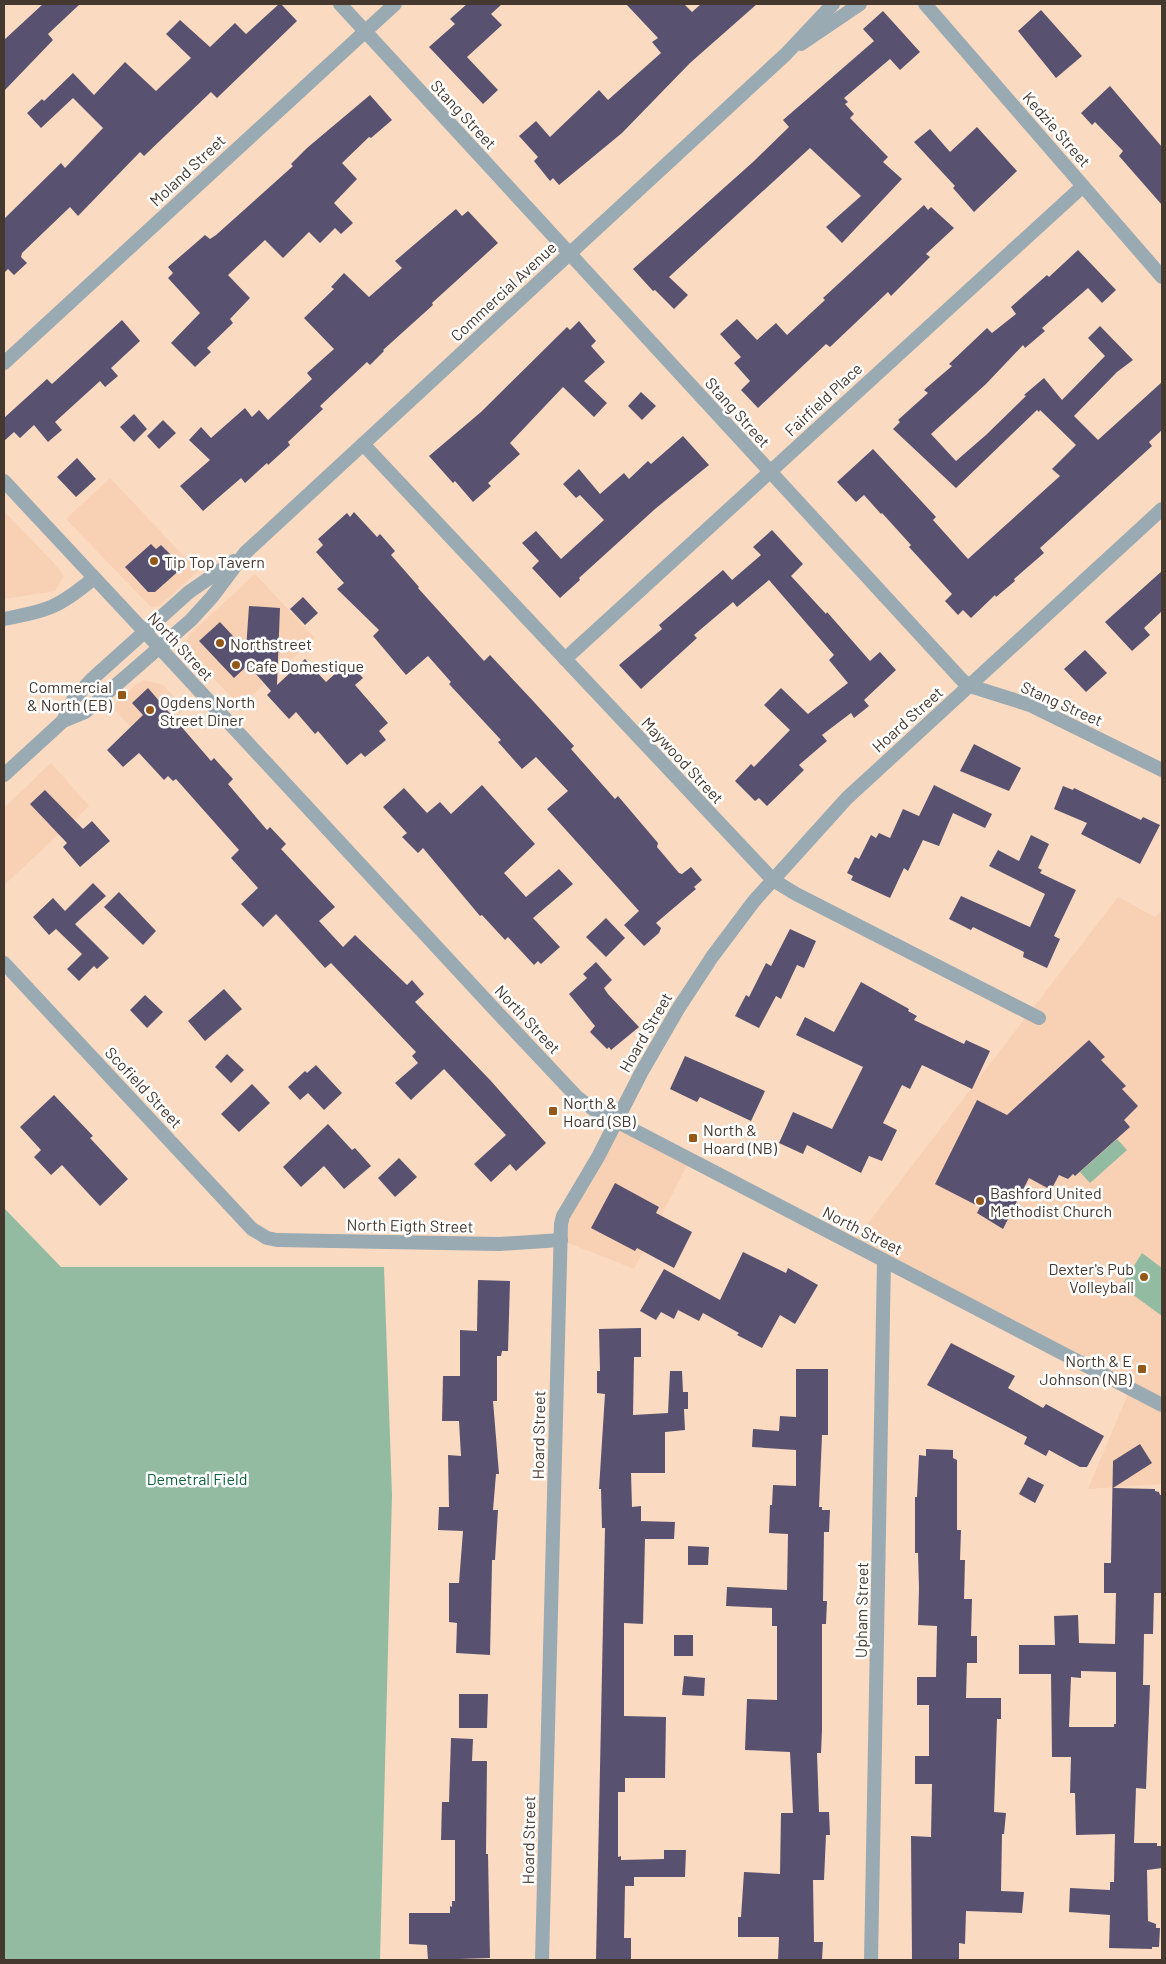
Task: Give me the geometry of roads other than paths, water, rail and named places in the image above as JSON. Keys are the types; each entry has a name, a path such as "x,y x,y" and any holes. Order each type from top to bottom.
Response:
{"street":[{"name":"Stang Street","path":"340,4 769,472 970,686 1030,705 1162,770"},
{"name":"Moland Street","path":"4,363 395,4"},
{"name":"Commercial Avenue","path":"63,721 73,700 92,679 189,592 245,553 786,54 833,4"},
{"name":"Commercial Avenue","path":"786,54 860,4"},
{"name":"Kedzie Street","path":"925,4 1162,277"},
{"name":"Fairfield Place","path":"565,659 1083,186"},
{"name":"Maywood Street","path":"363,444 773,880 814,904 1039,1018"},
{"name":"North Street","path":"4,481 570,1090 593,1109 747,1192 884,1260 1162,1405"},
{"name":"Hoard Street","path":"542,1960 560,1240 563,1216 678,1009 718,949 773,880 847,798 1162,509"},
{"name":"Commercial Avenue","path":"4,775 63,721 86,712 160,648 203,608 245,553"},
{"path":"4,619 45,611 66,601 94,578"},
{"name":"Scofield Street","path":"4,963 246,1222 260,1234"},
{"name":"North Eigth Street","path":"260,1234 267,1238 286,1240 498,1244 560,1240"},
{"name":"Upham Street","path":"871,1960 884,1260"}],"place":[{"name":"Tip Top Tavern","path":"154,561"},
{"name":"Northstreet","path":"220,643"},
{"name":"Cafe Domestique","path":"236,665"},
{"name":"Commercial & North (EB)","path":"122,695"},
{"name":"Ogdens North Street Diner","path":"150,710"},
{"name":"North & Hoard (SB)","path":"553,1111"},
{"name":"North & Hoard (NB)","path":"693,1138"},
{"name":"Bashford United Methodist Church","path":"980,1201"},
{"name":"Dexter's Pub Volleyball","path":"1144,1277"},
{"name":"North & E Johnson (NB)","path":"1142,1369"}],"park label":[{"name":"Demetral Field","path":"197,1478"}]}
